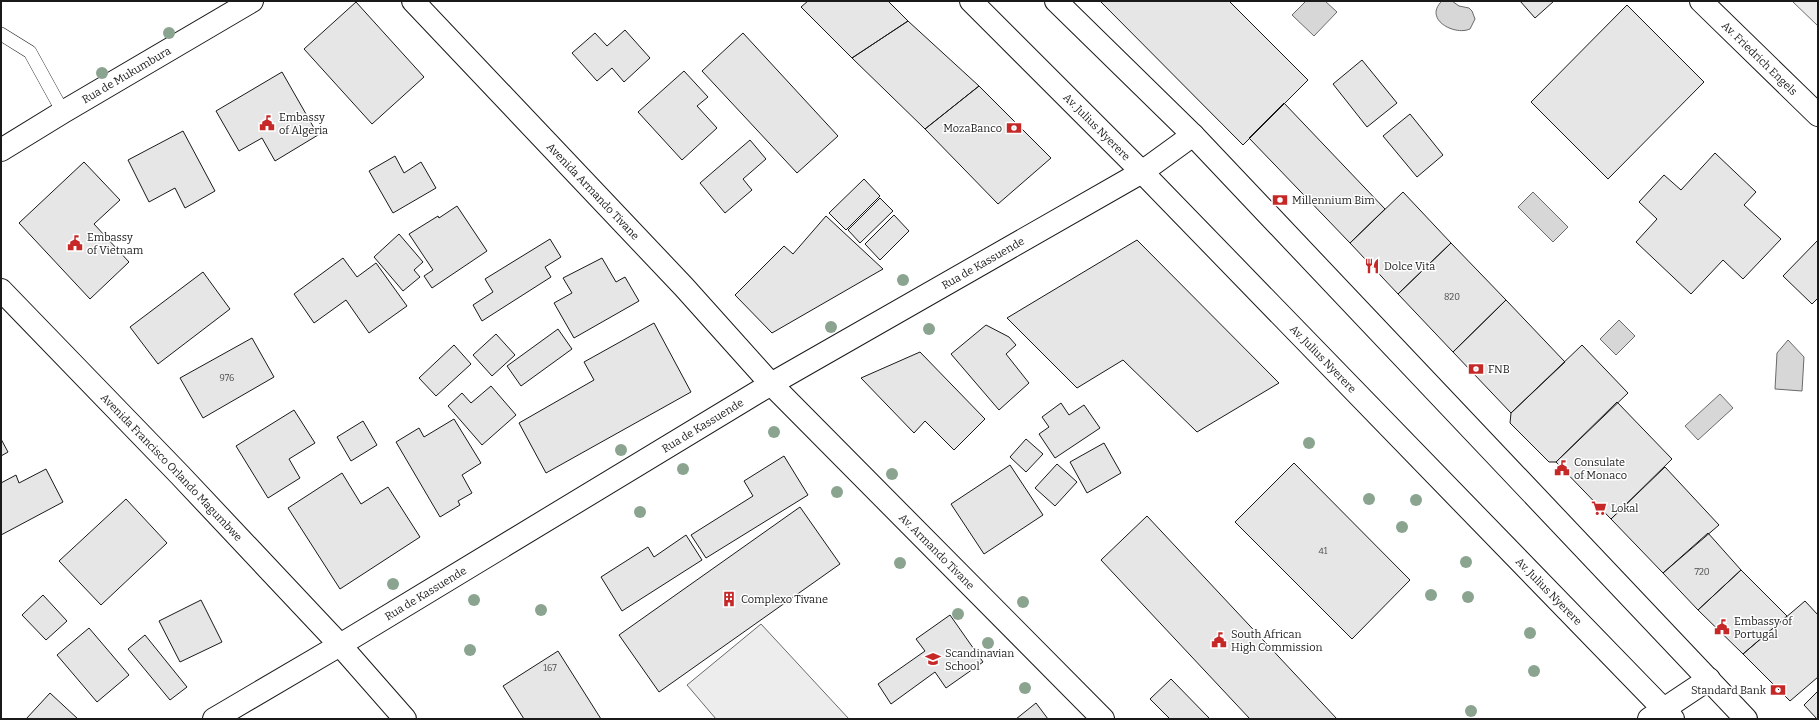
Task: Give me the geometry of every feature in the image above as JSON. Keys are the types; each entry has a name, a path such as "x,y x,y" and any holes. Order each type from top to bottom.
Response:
{"street":[{"name":"Rua de Mukumbura","path":"1,150 252,1"},
{"name":"Avenida Armando Tivane","path":"413,1 684,287 771,384"},
{"name":"Av. Julius Nyerere","path":"971,1 1142,172 1662,716"},
{"path":"1056,1 1193,135 1746,719"},
{"name":"Av. Friedrich Engels","path":"1701,1 1818,115"},
{"name":"Rua de Kassuende","path":"214,719 340,645 771,384 1142,172 1193,135"},
{"name":"Avenida Francisco Orlando Magumbwe","path":"1,290 180,475 340,645 405,719"},
{"name":"Av. Armando Tivane","path":"771,384 1103,719"},
{"path":"1662,716 1709,680"}],"lane":[{"path":"1,34 30,52 63,112"}],"shaded area":[{"path":"1306,1 1325,1 1337,12 1314,36 1292,15"},
{"path":"1442,1 1452,1 1459,6 1469,8 1472,11 1475,19 1470,29 1463,31 1456,30 1449,28 1438,20 1436,14 1437,8"},
{"path":"1792,1 1818,1 1818,26"},
{"path":"1533,192 1568,227 1553,242 1518,207"},
{"path":"1619,320 1635,336 1616,355 1600,339"},
{"path":"1788,340 1804,357 1802,391 1775,389 1777,353"},
{"path":"1720,394 1733,408 1698,440 1685,426"},
{"path":"761,624 849,719 716,719 687,685"}],"building":[{"path":"808,1 888,1 908,21 852,58 801,7"},
{"path":"1100,1 1229,1 1308,80 1243,145"},
{"path":"1520,1 1554,1 1535,18"},
{"path":"356,2 424,77 372,124 304,49"},
{"path":"1627,5 1704,82 1608,179 1531,102"},
{"path":"908,21 979,86 925,129 852,58"},
{"path":"625,30 650,58 624,82 612,68 597,81 572,53 595,33 607,46"},
{"path":"743,33 838,136 797,173 702,71"},
{"path":"1362,60 1397,103 1367,127 1333,84"},
{"path":"684,71 708,97 697,106 717,128 682,160 638,112"},
{"name":"Embassy of Algeria","path":"282,72 318,135 275,161 262,138 239,151 216,111"},
{"path":"979,86 1051,158 998,204 925,129"},
{"path":"1284,103 1385,209 1350,243 1249,138"},
{"path":"1410,114 1443,155 1417,177 1383,136"},
{"path":"183,131 215,191 185,208 175,188 149,202 128,160"},
{"path":"750,140 766,159 743,179 752,190 725,213 700,183"},
{"path":"1715,153 1756,192 1744,205 1781,239 1743,279 1723,260 1691,294 1636,242 1657,219 1639,202 1664,175 1681,190"},
{"path":"395,156 404,173 421,162 436,188 393,213 369,171"},
{"name":"Embassy of Vietnam","path":"84,162 120,200 94,224 129,262 90,299 19,223"},
{"path":"864,179 880,196 846,230 829,213"},
{"path":"1403,192 1451,243 1398,294 1350,243"},
{"path":"880,198 893,211 860,243 848,230"},
{"path":"457,206 487,251 432,288 424,276 433,270 409,234 438,216 439,218"},
{"path":"894,215 909,231 880,260 865,244"},
{"path":"826,216 883,269 772,333 735,295 784,246 793,254"},
{"path":"399,234 423,262 414,270 420,277 403,291 374,257"},
{"path":"550,239 561,257 545,267 551,277 482,321 473,305 493,292 485,279"},
{"path":"1137,240 1279,383 1197,432 1123,360 1077,388 1007,318"},
{"path":"1818,240 1818,298 1812,304 1783,276"},
{"path":"1451,243 1506,300 1453,352 1398,294"},
{"path":"343,258 357,277 376,263 407,306 369,333 346,300 314,323 294,294"},
{"path":"602,258 616,282 625,277 639,301 574,338 554,303 572,293 563,278"},
{"path":"203,272 230,309 158,364 130,327"},
{"path":"1506,300 1565,362 1511,413 1453,352"},
{"path":"654,323 691,392 546,473 519,423 594,380 584,362"},
{"path":"986,325 1009,337 1016,345 1006,354 1029,383 999,410 951,354"},
{"path":"558,329 572,349 521,386 507,366"},
{"path":"496,334 515,355 492,376 473,355"},
{"path":"252,338 274,377 203,418 180,378"},
{"path":"454,345 471,364 436,396 419,378"},
{"path":"1582,345 1628,393 1556,462 1549,462 1510,423 1511,413"},
{"path":"920,352 985,419 954,450 925,421 914,433 861,378"},
{"path":"491,386 516,415 482,445 448,406 462,393 471,403"},
{"path":"1617,402 1672,459 1611,519 1556,462"},
{"path":"1061,403 1069,415 1084,405 1100,428 1055,458 1039,434 1049,427 1042,417"},
{"path":"294,410 315,443 289,459 300,478 268,498 236,446"},
{"path":"454,419 481,463 462,475 472,493 458,501 460,505 440,517 396,442 419,428 424,437"},
{"path":"363,421 377,445 351,461 337,437"},
{"path":"1,439 8,452 1,456"},
{"path":"1026,439 1043,454 1026,472 1010,457"},
{"path":"1104,443 1121,473 1087,493 1070,462"},
{"path":"784,456 808,495 706,558 691,535 753,496 744,481"},
{"name":"South African High Commission","path":"1294,463 1410,580 1352,639 1235,522"},
{"path":"1057,464 1077,482 1055,506 1035,488"},
{"path":"1010,465 1043,515 984,554 951,504"},
{"path":"1665,467 1719,525 1663,573 1611,519"},
{"path":"46,469 63,502 1,535 1,483 16,475 19,483"},
{"path":"342,473 361,504 388,487 420,537 340,589 288,508"},
{"path":"126,499 167,543 101,605 59,561"},
{"name":"Complexo Tivane","path":"800,507 840,564 659,692 619,635"},
{"name":"South African High Commission","path":"1147,516 1337,719 1250,719 1101,560"},
{"path":"1708,533 1741,570 1698,610 1663,573"},
{"path":"686,535 702,560 622,611 601,577 648,547 654,557"},
{"path":"1741,570 1787,616 1743,654 1698,610"},
{"path":"43,595 67,621 46,640 22,615"},
{"path":"201,600 222,642 180,662 159,621"},
{"path":"1805,601 1818,615 1818,677 1790,701 1743,654"},
{"path":"950,615 983,662 946,688 935,672 891,704 878,684 925,651 916,639"},
{"path":"89,628 129,675 97,702 57,655"},
{"path":"145,635 187,687 170,700 128,649"},
{"path":"558,651 601,719 524,719 503,686"},
{"path":"1171,679 1210,719 1170,719 1150,699"},
{"path":"1818,691 1818,719 1817,719 1804,705"},
{"path":"50,693 78,719 26,719"},
{"path":"1036,703 1048,719 1016,719"}],"place":[{"name":"Embassy of Algeria","path":"267,123"},
{"name":"MozaBanco","path":"1014,128"},
{"name":"Millennium Bim","path":"1280,200"},
{"name":"Embassy of Vietnam","path":"75,243"},
{"name":"Dolce Vita","path":"1372,266"},
{"name":"FNB","path":"1476,369"},
{"name":"Consulate of Monaco","path":"1562,468"},
{"name":"Lokal","path":"1599,508"},
{"name":"Complexo Tivane","path":"729,599"},
{"name":"Embassy of Portugal","path":"1722,627"},
{"name":"South African High Commission","path":"1219,640"},
{"name":"Scandinavian School","path":"933,659"},
{"name":"Standard Bank","path":"1778,690"}]}
